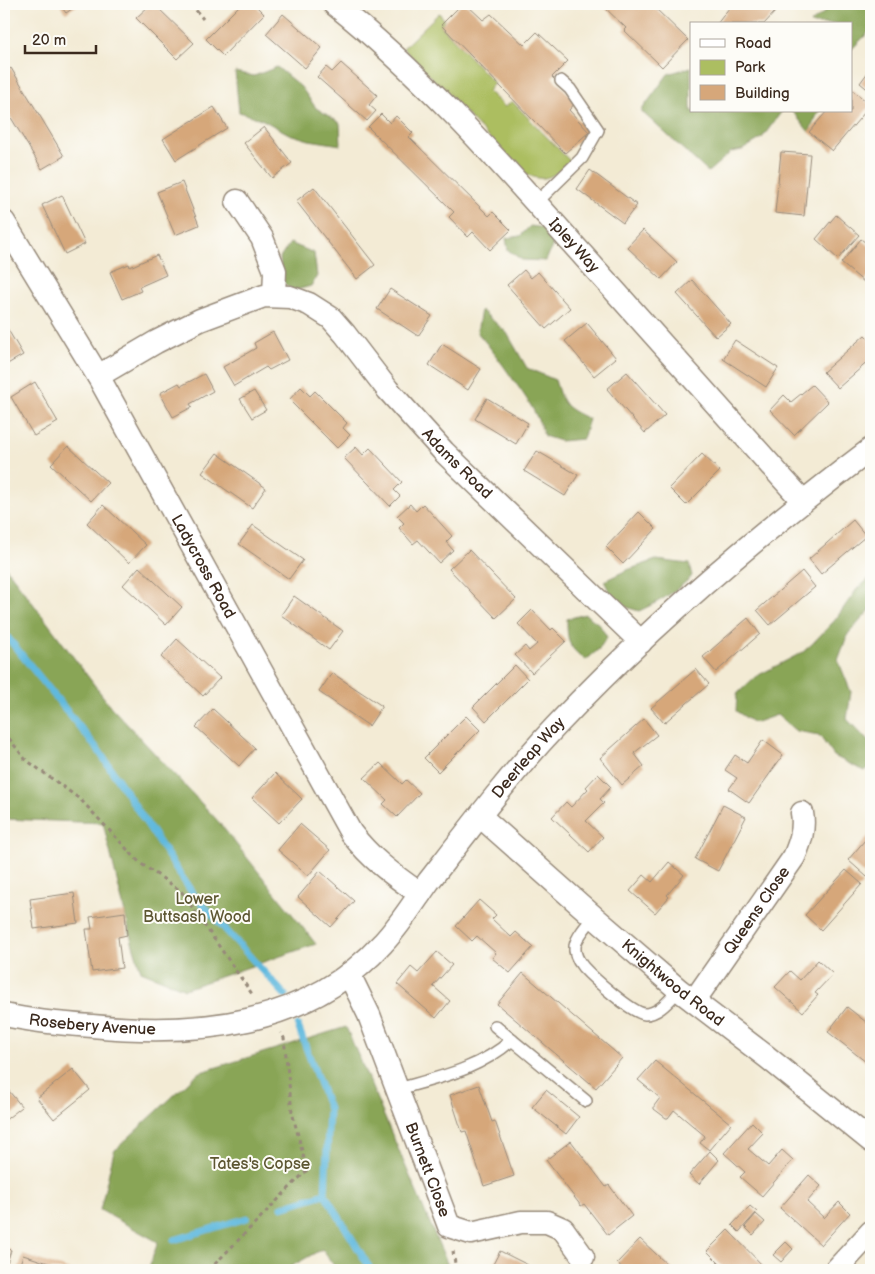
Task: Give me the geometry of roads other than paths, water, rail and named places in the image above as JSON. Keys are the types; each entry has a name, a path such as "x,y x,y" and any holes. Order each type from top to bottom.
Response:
{"street":[{"name":"Ipley Way","path":"334,4 416,74 507,169 803,501"},
{"path":"237,201 262,238 275,271 274,295"},
{"name":"Ladycross Road","path":"4,222 98,376 351,833 365,851 382,867 420,894"},
{"name":"Adams Road","path":"98,376 156,342 200,320 264,296 290,297 309,304 331,318 388,390 444,452 641,642"},
{"name":"Deerleap Way","path":"182,1029 210,1028 268,1016 295,1007 350,974 383,944 402,922 420,894 480,816 555,727 641,642 803,501 871,449"},
{"name":"Queens Close","path":"687,996 794,857 803,829 802,813"},
{"name":"Knightwood Road","path":"480,816 687,996 767,1057 871,1141"},
{"name":"Burnett Close","path":"350,974 398,1089 449,1226 471,1232 521,1222 547,1222 563,1229 583,1257"},
{"name":"Rosebery Avenue","path":"4,1015 39,1021 106,1028 182,1029"},
{"path":"836,1270 871,1232"}],"lane":[{"path":"536,203 582,158 598,130 570,89 561,81"},
{"path":"594,917 580,934 575,946 576,956 583,967 607,988 636,1012 647,1014 687,996"},
{"path":"495,1026 586,1101"},
{"path":"398,1089 479,1064 493,1056 512,1040"}],"waterway":[{"path":"4,633 99,751 193,894 285,995"},
{"path":"298,1026 329,1109 325,1194 371,1270"},
{"path":"282,1207 325,1194"},
{"path":"174,1240 247,1218"}],"park label":[{"name":"Lower Buttsash Wood","path":"197,908"},
{"name":"Tates's Copse","path":"260,1164"}]}
